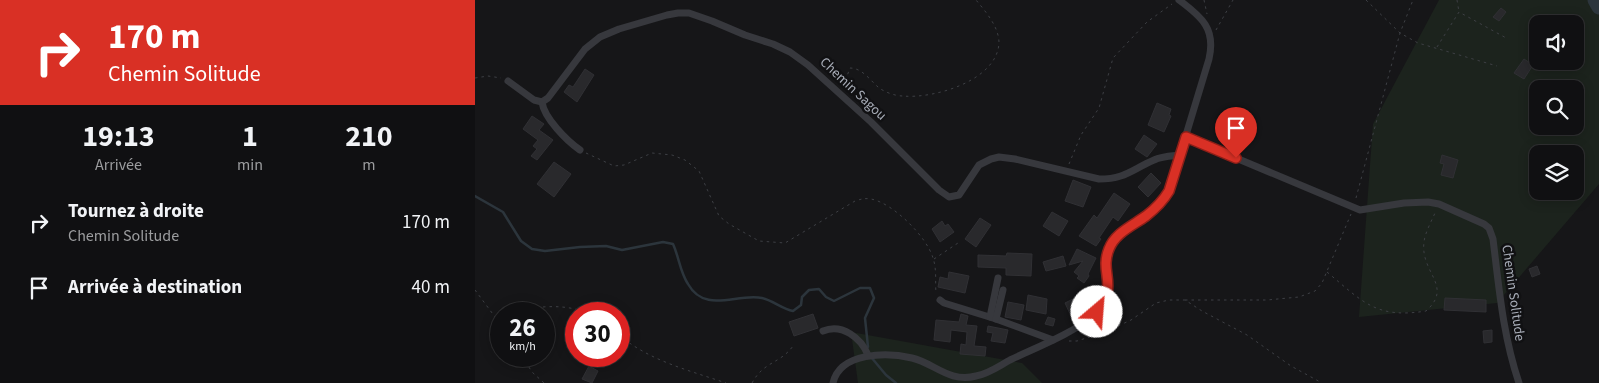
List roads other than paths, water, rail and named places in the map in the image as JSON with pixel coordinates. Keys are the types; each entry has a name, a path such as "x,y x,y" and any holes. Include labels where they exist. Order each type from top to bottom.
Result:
{"street":[{"path":"833,383 834,378 842,367 868,355 912,358 950,375 967,378 984,374 1053,340 1088,320 1101,308 1109,288 1107,258 1112,244 1118,235 1145,216 1169,191 1212,49 1212,36 1207,28 1195,13 1178,0"},
{"name":"Chemin Sagou","path":"543,102 585,49 600,36 667,15 689,13 790,52 808,65 871,122 939,190 949,197 959,195 979,165 991,158 1015,158 1099,180 1113,179 1126,175 1154,160 1181,154"},
{"path":"508,81 534,100 543,102 544,110 562,134 580,150"},
{"name":"Chemin Solitude","path":"1186,137 1353,208 1367,210 1404,203 1428,202 1439,204 1484,224 1491,233 1502,318 1509,353 1519,383"},
{"path":"993,318 998,278"},
{"path":"993,318 1003,290"},
{"path":"940,300 1053,340"},
{"path":"823,331 829,328 840,329 849,333 861,342 868,355"}],"waterway":[{"path":"1595,0 1599,7"},
{"path":"475,196 503,212 521,241 532,249 545,251 606,246 622,250 663,242 673,244 683,275 695,293 703,298 712,300 762,298 793,311 801,305 802,297 809,290 819,289 826,297 834,301 860,288 870,288 874,298 865,318 868,347"},
{"path":"871,357 886,375 896,383"}]}
